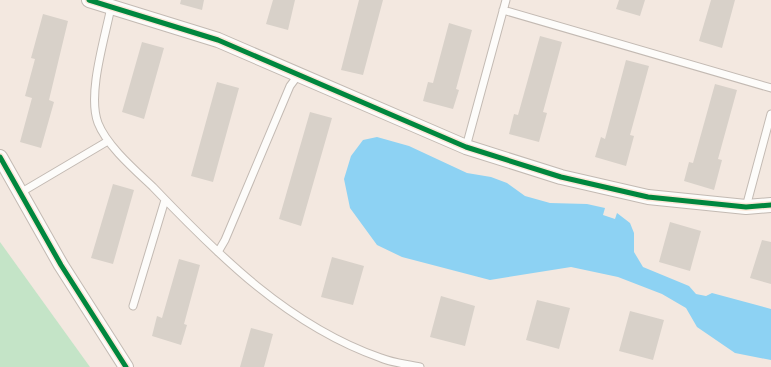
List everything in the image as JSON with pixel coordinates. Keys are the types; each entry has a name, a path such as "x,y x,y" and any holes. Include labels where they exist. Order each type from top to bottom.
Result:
{"street":[{"path":"89,0 218,40 300,74 399,120 466,147 561,177 648,197 746,207 771,205"},
{"path":"0,157 61,264 126,367"}],"lane":[{"path":"466,147 506,0"},
{"path":"111,7 94,91 94,106 98,124 108,141 218,252 259,289 300,319 337,339 382,359 420,367"},
{"path":"503,10 771,88"},
{"path":"218,252 226,240 290,86 300,74"},
{"path":"746,207 771,114"},
{"path":"20,193 108,141"},
{"path":"133,306 165,200"}],"green space":[{"path":"0,242 90,367 0,367"}],"water":[{"path":"377,137 409,146 467,173 491,177 507,183 525,196 550,203 587,204 605,208 603,215 615,219 617,213 630,223 634,233 634,252 643,267 689,286 696,294 706,296 712,293 771,309 771,360 735,353 697,327 686,308 662,294 618,277 571,267 490,280 402,257 377,245 350,208 344,179 351,156 363,140"}],"building":[{"path":"181,0 204,0 202,10 180,4"},
{"path":"273,0 295,0 288,30 266,24"},
{"path":"359,0 383,0 363,75 341,70"},
{"path":"619,0 645,0 640,16 616,9"},
{"path":"711,0 735,0 722,48 699,41"},
{"path":"43,14 68,21 49,100 54,102 41,148 20,142 32,98 25,96 35,59 31,58"},
{"path":"449,23 472,30 456,89 459,90 453,109 423,101 428,82 433,83"},
{"path":"540,36 562,42 543,112 547,113 539,142 509,134 514,114 518,115"},
{"path":"142,42 164,48 144,119 122,112"},
{"path":"626,60 649,66 630,135 634,136 626,166 595,157 601,137 605,139"},
{"path":"217,82 239,88 213,182 191,176"},
{"path":"715,84 737,90 718,159 722,160 714,190 684,181 689,162 693,163"},
{"path":"310,112 332,118 301,226 279,219"},
{"path":"113,184 134,190 113,264 91,258"},
{"path":"670,222 701,231 690,271 659,262"},
{"path":"762,240 771,242 771,284 750,278"},
{"path":"332,257 364,266 353,305 321,297"},
{"path":"179,259 200,265 184,324 187,325 181,345 152,336 157,316 162,318"},
{"path":"441,296 475,306 465,346 430,337"},
{"path":"537,300 570,308 559,349 526,340"},
{"path":"630,311 664,320 653,360 619,351"},
{"path":"251,328 273,334 264,367 240,367"}],"cycle path":[{"path":"89,0 218,40 466,147 561,177 648,197 746,207 771,205"},
{"path":"0,157 61,265 126,367"}]}
